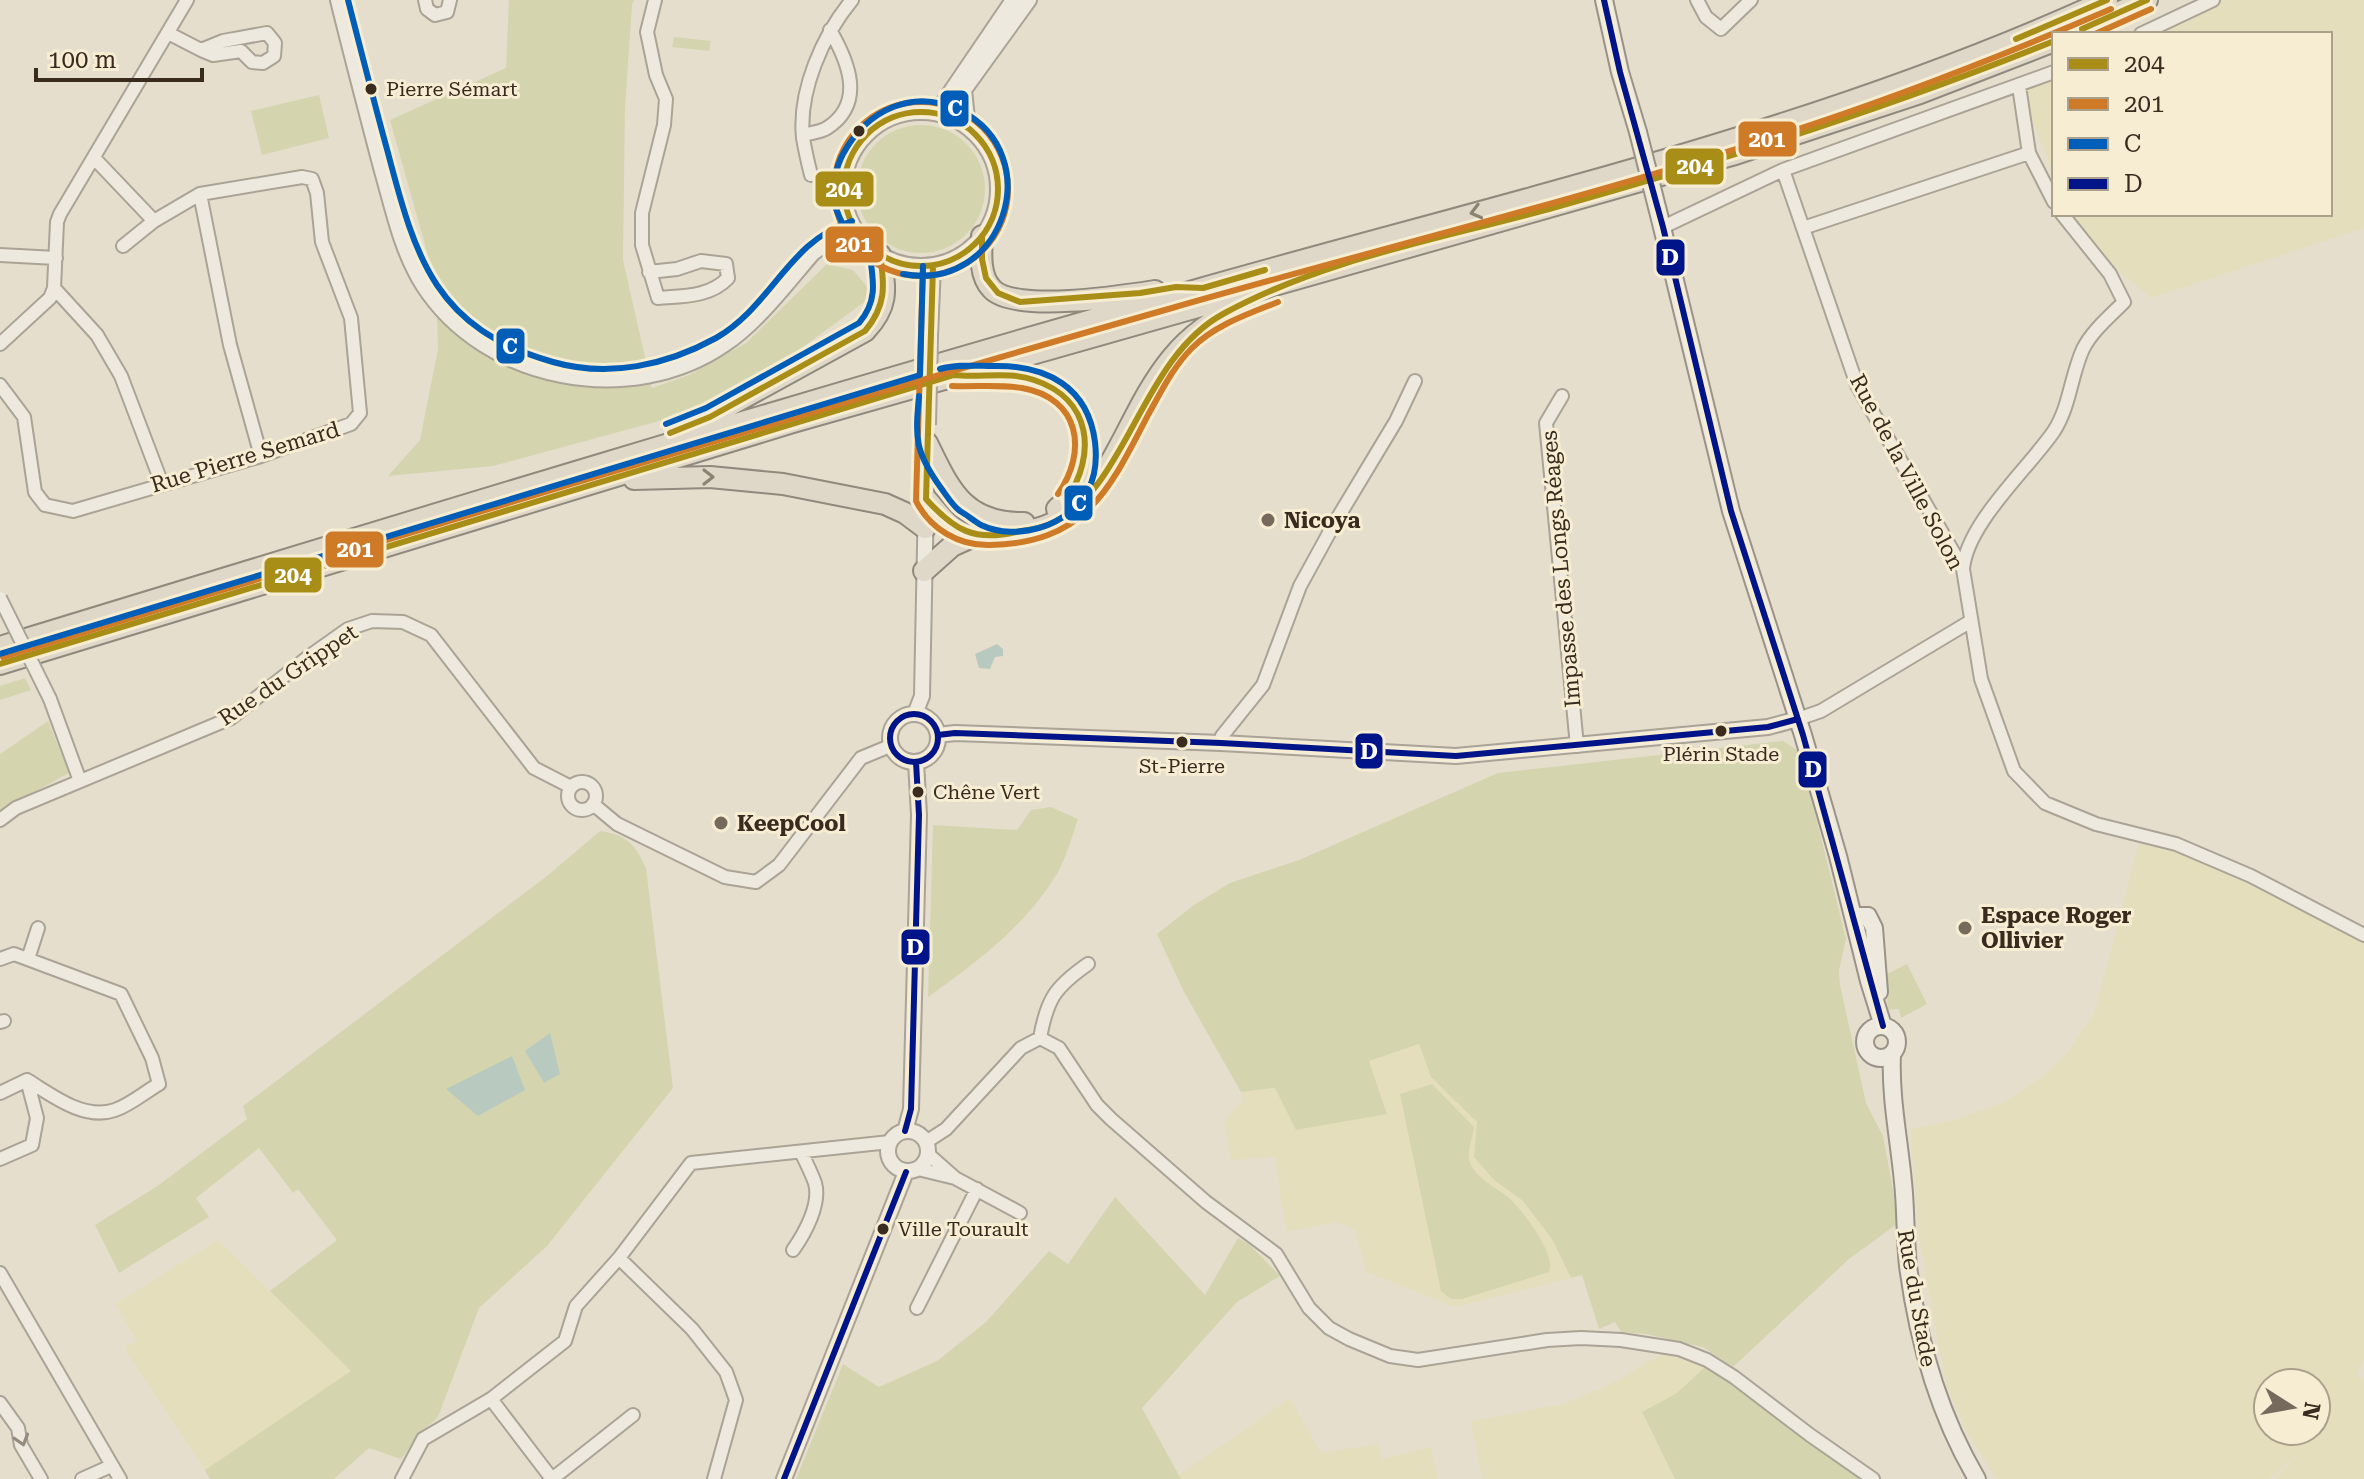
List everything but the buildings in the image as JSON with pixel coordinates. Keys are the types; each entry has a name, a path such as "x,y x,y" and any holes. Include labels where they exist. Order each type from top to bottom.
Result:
{"highway":[{"path":"605,471 815,399 1768,127 1946,66 2107,0"},
{"path":"2075,32 2147,0"},
{"path":"0,647 605,471 1635,184 1823,127 2052,42"},
{"path":"982,236 981,258 986,279 992,289 1008,299 1034,302 1176,287 1203,288"},
{"path":"605,471 639,443 710,417 865,331 878,316 885,290 880,255"},
{"path":"926,499 949,525 974,536 1040,530 1071,513 1098,484 1160,373 1185,341 1220,316 1325,272"},
{"path":"928,434 945,480 961,502 981,516 995,521 1023,523 1054,512 1077,488 1083,475 1087,461 1085,434 1080,418 1061,394 1021,377 973,378 954,375"},
{"path":"605,471 783,484 885,504 905,513 925,528"},
{"path":"0,664 514,498"},
{"path":"924,571 952,546 974,536"}],"main road":[{"name":"Rue du Stade","path":"1604,0 1731,511 1838,856 1861,916 1876,1029"},
{"path":"1861,916 1874,928 1879,986 1877,1006"},
{"name":"Rue du Stade","path":"1869,981 1877,1006 1876,1029 1866,1047 1884,1056"},
{"name":"Rue du Stade","path":"1876,1029 1893,1030 1898,1040 1884,1056"},
{"name":"Rue du Stade","path":"1884,1056 1903,1184 1908,1264 1926,1364 1944,1416 1977,1479"}],"street":[{"path":"0,344 50,298 54,288 57,222 168,33 184,0"},
{"path":"338,0 402,242 418,275 452,318 480,342 517,362 574,378 635,379 699,360 743,330 820,247 835,237 855,231"},
{"path":"425,0 427,9 435,15 447,12 450,0"},
{"path":"649,272 677,269 701,261 726,264 728,278 718,289 693,296 658,298 649,272 642,245 642,213 664,125 666,99 656,75 647,32 655,0"},
{"path":"811,175 803,135 807,92 830,30 852,0"},
{"path":"933,113 1013,0"},
{"path":"968,128 964,90 1026,0"},
{"path":"1697,0 1706,17 1721,29 1751,0"},
{"path":"2145,32 2213,0"},
{"path":"803,135 827,128 841,113 849,98 852,81 845,55 830,30"},
{"path":"168,33 201,50 213,55 241,51 252,62 263,63 274,56 275,43 267,33 223,41 201,50"},
{"path":"1661,223 1783,170 2052,73"},
{"path":"2019,86 2029,153 2052,198"},
{"path":"917,112 933,113 968,128 986,148 997,177 997,198 992,218 982,236 969,250 933,266 914,267 880,255 855,231 846,211 843,190 846,168 855,149 869,132 887,120 917,112"},
{"path":"1803,228 2029,153"},
{"path":"95,159 154,221"},
{"name":"Rue de la Ville Solon","path":"1783,170 1857,385 1963,569 1981,679 2014,771 2045,803 2096,824 2176,844 2251,876 2364,935"},
{"name":"Rue Pierre Semard","path":"0,385 24,417 35,492 45,505 73,511 261,456 351,424 360,413 351,318 322,242 317,193 312,179 302,177 200,194 154,221 123,246"},
{"path":"200,194 230,345 261,456"},
{"path":"1963,569 1965,552 1979,529 2055,429 2074,384 2083,349 2098,328 2124,302 2110,274 2064,216"},
{"path":"0,255 56,258"},
{"path":"915,714 922,696 933,266"},
{"path":"54,288 97,335 121,376 162,484"},
{"path":"1221,743 1222,736 1263,685 1300,586 1396,421 1415,381"},
{"name":"Impasse des Longs Réages","path":"1562,396 1546,423 1577,746"},
{"path":"0,598 50,699 80,781"},
{"name":"Rue du Grippet","path":"0,820 16,808 231,718 317,650 348,629 372,621 403,622 431,635 534,768 571,787"},
{"path":"938,735 1221,743 1456,756 1768,727 1821,711 1971,621"},
{"path":"593,804 617,824 725,877 756,882 779,865 861,758 885,748 894,723 900,717 915,714 931,720 938,735 935,750 930,756 916,762 900,759 885,748"},
{"path":"905,1131 911,1109 913,1052 919,815 916,762"},
{"path":"579,782 591,786 595,794 593,804 583,810 572,806 568,795 571,787 579,782"},
{"path":"28,959 38,928"},
{"path":"0,959 14,954 121,994 152,1058 159,1084 116,1110 93,1114 56,1098 27,1080"},
{"path":"1040,1038 1043,1015 1064,981 1088,964"},
{"path":"784,1479 912,1170 927,1148 1021,1048 1040,1038"},
{"path":"1040,1038 1059,1048 1097,1105 1111,1119 1206,1202 1276,1254 1309,1308 1329,1328 1349,1339 1390,1356 1418,1360 1547,1340 1581,1338 1621,1340 1679,1349 1707,1360 1734,1377 1873,1479"},
{"path":"0,1093 27,1080"},
{"path":"0,1159 32,1145 37,1118 27,1080"},
{"path":"955,1178 917,1133 905,1131 890,1142 890,1161 900,1170 955,1178 1020,1213"},
{"path":"402,1479 423,1439 491,1399 565,1341 576,1306 619,1258 691,1163 890,1142"},
{"path":"793,1250 804,1235 814,1206 816,1186 801,1152"},
{"path":"917,1308 977,1189"},
{"path":"619,1258 692,1329 726,1372 736,1400 714,1479"},
{"path":"0,1273 52,1359 104,1472"},
{"path":"491,1399 552,1479 633,1415"},
{"path":"0,1403 18,1428 21,1445 41,1479"},
{"path":"82,1479 98,1470 120,1479"}],"shaded area":[{"path":"2208,0 2364,0 2364,228 2151,298 2081,240 2071,216 2332,216 2332,32 2137,32"},
{"path":"2052,71 2052,169 2019,86"},
{"path":"997,644 1003,649 1003,656 995,657 990,669 979,668 975,654"},
{"path":"2141,835 2176,844 2364,935 2364,1359 2356,1376 2364,1380 2364,1479 2275,1479 2301,1450 2269,1479 1996,1479 1967,1432 1946,1385 1919,1237 1910,1129 1951,1121 2005,1102 2048,1072 2068,1052 2094,1014"},
{"path":"550,1033 560,1074 544,1083 525,1051"},
{"path":"1419,1043 1431,1077 1477,1122 1494,1180 1522,1200 1552,1239 1571,1278 1455,1307 1366,1272 1355,1230 1338,1222 1286,1232 1275,1157 1231,1160 1224,1122 1243,1100 1241,1092 1275,1088 1387,1114 1369,1061"},
{"path":"512,1056 525,1090 478,1116 446,1089"},
{"path":"218,1240 351,1371 205,1470 124,1348 137,1341 115,1304"},
{"path":"1664,1353 1705,1367 1677,1393 1642,1413 1675,1479 1482,1479 1471,1421 1564,1404 1610,1384"},
{"path":"1290,1398 1321,1453 1377,1444 1382,1459 1431,1447 1438,1479 1181,1479 1179,1475"}],"green space":[{"path":"509,0 634,0 625,108 623,260 652,388 689,375 746,343 827,264 853,270 874,295 792,355 696,411 493,466 388,476 420,440 438,349 436,284 390,120 506,68"},
{"path":"674,37 711,41 709,51 672,47"},
{"path":"319,95 329,138 262,155 251,111"},
{"path":"921,125 946,129 967,143 981,164 985,189 981,214 967,235 946,249 921,253 896,249 875,235 861,214 857,189 861,164 875,143 896,129"},
{"path":"25,678 31,690 0,700 0,686"},
{"path":"48,721 69,773 0,811 0,754"},
{"path":"1783,741 1800,752 1846,939 1839,970 1840,985 1866,1103 1883,1136 1897,1224 1849,1259 1733,1367 1703,1347 1646,1334 1621,1332 1615,1322 1599,1329 1582,1275 1571,1278 1552,1239 1522,1200 1494,1180 1474,1157 1477,1122 1431,1077 1419,1044 1369,1061 1387,1114 1296,1130 1275,1088 1241,1092 1184,992 1157,934 1194,905 1230,883 1299,860 1498,773"},
{"path":"1051,807 1078,819 1067,853 1046,891 1016,926 928,997 933,825 1017,830 1031,810"},
{"path":"600,831 629,842 646,868 673,1088 547,1246 479,1308 438,1417 401,1459 369,1448 334,1479 210,1479 205,1470 351,1371 270,1291 337,1240 298,1189 293,1193 259,1148 196,1198 209,1217 119,1273 95,1225 156,1187 247,1119 243,1106 547,876"},
{"path":"1907,964 1927,1004 1901,1018 1899,1009 1888,1010 1885,975"},
{"path":"1432,1084 1474,1127 1469,1154 1474,1170 1521,1211 1543,1244 1550,1264 1549,1272 1462,1299 1451,1299 1441,1291 1400,1094"},
{"path":"1115,1197 1205,1295 1238,1238 1250,1245 1280,1276 1237,1302 1142,1408 1181,1479 796,1479 843,1364 879,1387 937,1361 986,1322 1049,1251 1068,1264"},
{"path":"1705,1367 1725,1376 1863,1479 1675,1479 1642,1412 1677,1393"}],"transit line":[{"name":"C","path":"348,0 398,191 422,257 437,285 457,310 482,330 513,348 553,362 595,369 637,366 678,355 716,338 735,325 812,243 830,230 852,221"},
{"name":"D","path":"1604,0 1620,72 1663,227 1731,511 1803,735 1883,1026"},
{"name":"204","path":"2016,39 2107,0"},
{"name":"204","path":"2082,29 2147,0"},
{"name":"201","path":"2056,32 2111,9"},
{"name":"201","path":"2099,32 2151,9"},
{"name":"201","path":"3,657 879,393 1704,159 1905,92 2052,33"},
{"name":"204","path":"933,266 926,499 946,519 976,534 1001,535 1036,528 1048,525 1075,509 1097,485 1171,362 1195,335 1223,314 1262,295 1302,278 1386,251 1556,207 1745,151 1931,88 2052,42"},
{"name":"C","path":"873,262 844,227 834,201 835,177 843,154 865,125 893,107 926,101 961,111 988,131 1003,158 1008,187 1002,216 989,242 967,263 938,274 903,274"},
{"name":"201","path":"921,102 954,109 982,128 1001,156 1008,189 1001,222 982,250 954,269 921,276 888,269 860,250 841,222 834,189 841,156 860,128 888,109 921,102"},
{"name":"204","path":"921,112 950,118 975,135 992,160 998,189 992,218 975,243 950,260 921,266 892,260 867,243 850,218 844,189 850,160 867,135 892,118 921,112"},
{"name":"204","path":"982,236 986,278 998,293 1020,302 1140,293 1176,287 1203,288 1265,270"},
{"name":"204","path":"670,433 710,417 865,331 877,313 882,295 880,255"},
{"name":"C","path":"666,424 706,408 859,323 871,300 870,257"},
{"name":"201","path":"923,266 916,501 937,527 957,539 978,545 1022,542 1049,535 1090,508 1106,489 1168,380 1192,348 1221,327 1278,302"},
{"name":"C","path":"0,654 920,375 923,266"},
{"name":"C","path":"919,396 917,435 926,464 952,503 976,522 995,530 1026,531 1055,521 1079,503 1093,479 1096,448 1091,423 1074,394 1062,383 1031,370 973,366 940,369"},
{"name":"204","path":"0,664 954,375 1024,377 1053,389 1068,400 1078,414 1085,447 1076,483 1066,500"},
{"name":"201","path":"952,386 1022,388 1056,403 1067,415 1075,444 1073,461 1058,494"},
{"name":"D","path":"914,714 931,721 938,738 931,755 914,762 897,755 890,738 897,721 914,714"},
{"name":"D","path":"938,735 955,733 1221,743 1456,756 1768,727 1798,719"},
{"name":"D","path":"905,1131 911,1109 919,815 916,762"},
{"name":"D","path":"784,1479 906,1172"}],"place":[{"name":"Pierre Sémart","path":"371,89"},
{"name":"Nicoya","path":"1268,520"},
{"name":"Plérin Stade","path":"1721,731"},
{"name":"St-Pierre","path":"1182,742"},
{"name":"Chêne Vert","path":"918,792"},
{"name":"KeepCool","path":"721,823"},
{"name":"Espace Roger Ollivier","path":"1965,928"},
{"name":"Ville Tourault","path":"883,1229"}]}
